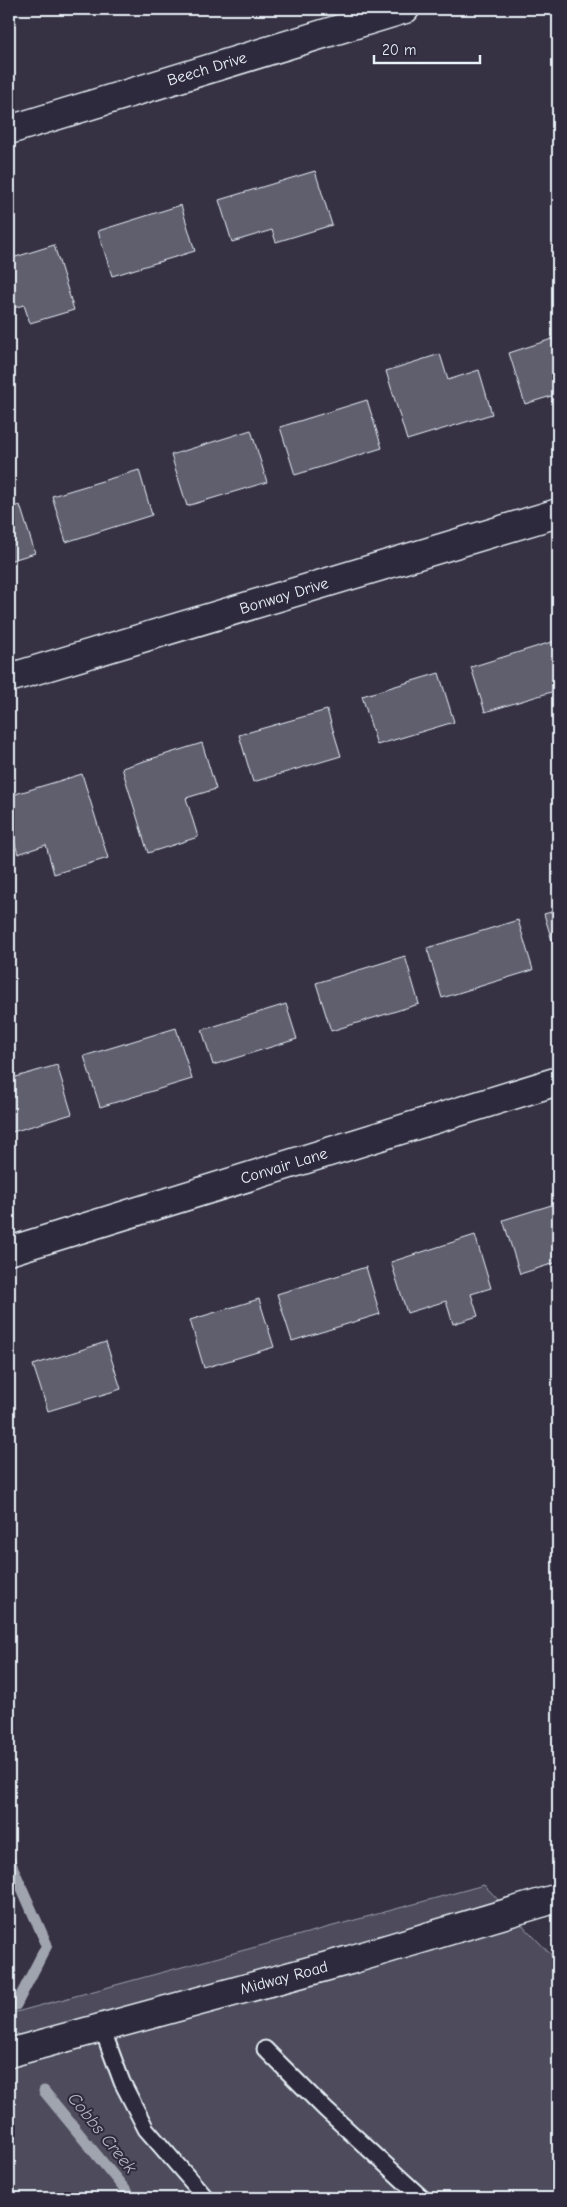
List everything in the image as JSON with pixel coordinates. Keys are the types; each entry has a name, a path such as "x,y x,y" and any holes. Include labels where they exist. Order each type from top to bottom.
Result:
{"street":[{"name":"Beech Drive","path":"9,130 405,9"},
{"name":"Bonway Drive","path":"9,678 558,513"},
{"name":"Convair Lane","path":"9,1251 558,1081"},
{"name":"Midway Road","path":"9,2053 350,1960 558,1898"}],"lane":[{"path":"102,2028 122,2082 146,2129 206,2198"},
{"path":"265,2050 325,2109 422,2198"}],"shaded area":[{"path":"484,1885 558,1962 558,2198 9,2198 9,2014"}],"building":[{"path":"315,171 332,225 276,242 272,230 232,242 219,200"},
{"path":"181,205 195,251 112,276 98,231"},
{"path":"54,245 74,310 30,323 24,305 9,309 9,259"},
{"path":"558,337 558,394 525,404 509,353"},
{"path":"440,354 448,380 479,370 492,414 407,440 386,371"},
{"path":"367,400 382,448 295,475 280,427"},
{"path":"251,430 267,482 187,506 171,455"},
{"path":"139,470 152,515 66,542 52,496"},
{"path":"20,505 35,553 9,561 9,508"},
{"path":"558,640 558,690 485,712 471,667"},
{"path":"439,673 454,722 377,745 362,696"},
{"path":"327,710 341,756 253,782 239,735"},
{"path":"202,743 216,789 186,798 198,837 148,853 122,768"},
{"path":"82,774 108,858 54,874 46,845 18,854 9,824 9,796"},
{"path":"558,910 558,961 544,914"},
{"path":"518,920 533,970 442,998 427,948"},
{"path":"405,956 419,1004 331,1031 316,983"},
{"path":"286,1004 297,1039 213,1065 202,1030"},
{"path":"176,1028 192,1079 100,1107 84,1056"},
{"path":"57,1065 72,1114 9,1133 9,1079"},
{"path":"558,1203 558,1262 520,1274 503,1220"},
{"path":"475,1235 491,1288 471,1294 478,1316 453,1324 446,1301 407,1313 391,1262"},
{"path":"366,1267 380,1314 292,1341 277,1294"},
{"path":"259,1299 274,1347 204,1368 190,1320"},
{"path":"106,1342 121,1389 48,1411 33,1365"}],"waterway":[{"name":"Cobbs Creek","path":"9,1859 47,1945 16,2005"},
{"name":"Cobbs Creek","path":"44,2091 132,2198"}]}
